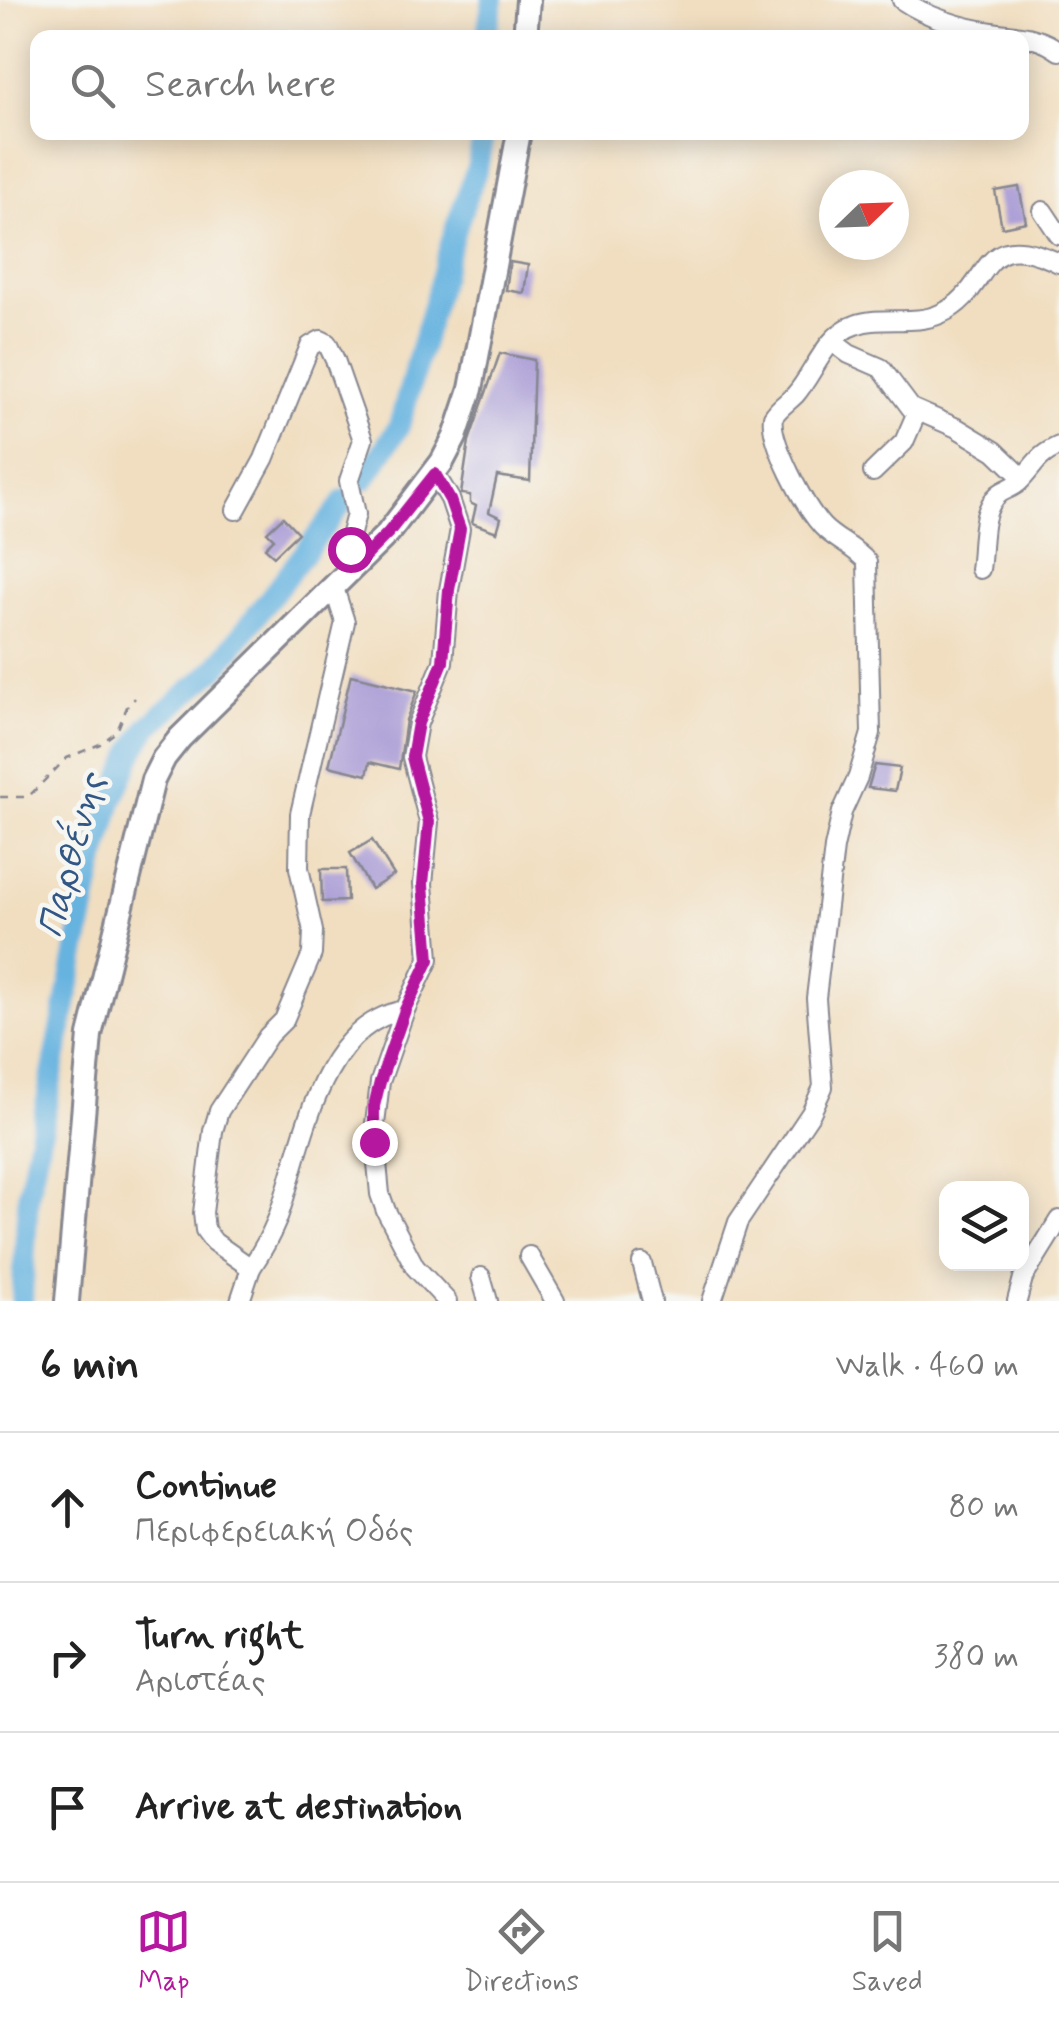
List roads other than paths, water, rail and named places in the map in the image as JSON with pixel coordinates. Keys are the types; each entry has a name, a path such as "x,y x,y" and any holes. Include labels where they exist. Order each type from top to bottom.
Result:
{"main road":[{"path":"526,30 528,0"},
{"path":"67,1301 90,1034 152,780 180,738 388,533 435,474 455,436 470,390 517,140"}],"street":[{"path":"902,0 924,12 989,30"},
{"path":"1029,36 1059,51"},
{"path":"1043,211 1059,236"},
{"path":"712,1301 738,1222 811,1113 823,1086 816,998 834,848 842,812 870,741 866,562 822,526 802,493 772,431 776,410 795,394 833,342 857,324 926,319 945,312 992,262 1008,251 1025,249 1059,264"},
{"path":"236,510 264,459 310,346 321,340 327,343 335,360 363,440 349,481 356,514 350,537 354,567"},
{"path":"833,342 881,368 905,403 917,412 957,428 995,451 1022,477"},
{"path":"873,472 904,442 917,412"},
{"path":"980,569 987,512 996,496 1022,477 1040,456 1059,446"},
{"path":"435,474 460,529 449,590 443,662 413,738 414,771 429,822 423,884 430,952 428,966 405,1010 374,1106 380,1194 407,1255 447,1301"},
{"path":"251,1268 214,1242 204,1224 213,1131 219,1111 268,1036 284,1020 312,954 313,931 300,875 300,814 345,622 334,588"},
{"path":"240,1301 251,1268 277,1220 330,1067 350,1041 386,1015 405,1010"},
{"path":"1017,1301 1023,1278 1059,1220"},
{"path":"529,1256 555,1301"},
{"path":"642,1263 652,1301"},
{"path":"480,1277 488,1301"}],"waterway":[{"name":"Παρθένης","path":"487,30 493,0"},
{"name":"Παρθένης","path":"365,479 399,426 482,140"},
{"name":"Παρθένης","path":"22,1301 28,1197 93,868 112,801 148,727 216,668 345,500"}]}
